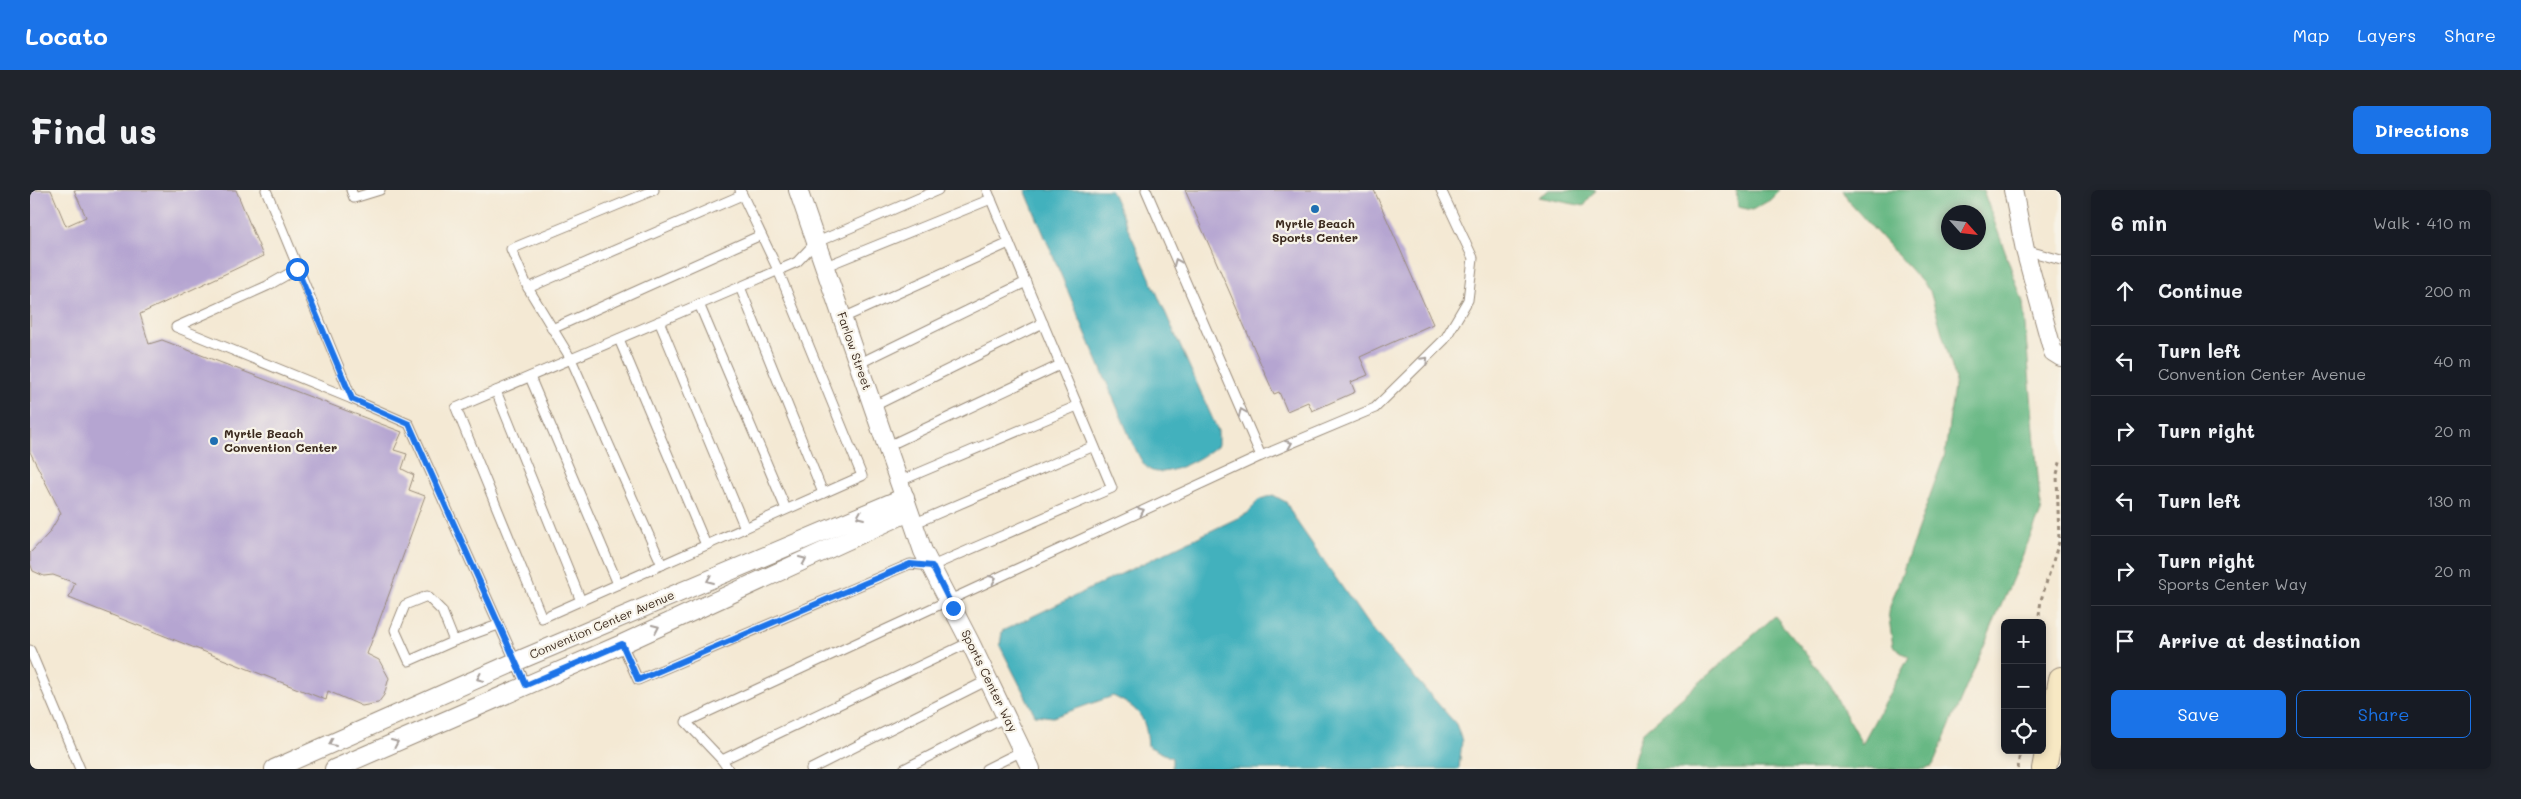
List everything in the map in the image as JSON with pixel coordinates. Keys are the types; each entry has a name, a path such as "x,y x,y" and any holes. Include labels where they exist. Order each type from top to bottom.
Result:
{"main road":[{"path":"2044,769 2061,679"}],"street":[{"name":"Farlow Street","path":"798,190 815,243 826,266 842,318 907,504"},
{"path":"2018,191 2025,250 2053,352 2061,357"},
{"name":"Sports Center Way","path":"907,504 932,566 1031,769"},
{"name":"Convention Center Avenue","path":"334,769 622,644 907,504"},
{"name":"Convention Center Avenue","path":"274,769 515,662 907,504"}],"lane":[{"path":"266,190 352,399"},
{"path":"350,190 354,198 380,190"},
{"path":"654,190 511,249 528,288 571,359 662,565"},
{"path":"528,288 741,193 778,270 862,476 542,618 456,408 740,287 778,270 797,262 815,243 938,190"},
{"path":"1146,190 1261,456"},
{"path":"728,769 722,760 686,722 1261,456 1375,408 1446,339 1468,300 1473,258 1441,190"},
{"path":"622,644 638,680 910,564 932,566 1112,488 989,194 826,266"},
{"path":"552,329 761,235"},
{"path":"842,318 1009,243"},
{"path":"2025,250 2061,260"},
{"path":"297,269 266,286 176,327 409,424 526,685"},
{"path":"858,364 1026,282"},
{"path":"740,287 823,493"},
{"path":"699,304 786,510"},
{"path":"659,321 745,528"},
{"path":"874,406 1043,323"},
{"path":"618,339 706,545"},
{"path":"888,446 1060,365"},
{"path":"530,376 618,584"},
{"path":"496,391 581,600"},
{"path":"907,504 1077,406"},
{"path":"907,504 1094,446"},
{"path":"454,641 442,611 427,596 405,605 395,630 409,662 454,641 498,625"},
{"path":"722,760 970,642"},
{"path":"30,650 80,769"},
{"path":"812,769 988,680"},
{"path":"904,769 1006,717"},
{"path":"986,769 1022,751"}],"path":[{"path":"2039,619 2041,600 2059,542 2057,474 2061,459"},
{"path":"2018,769 2020,754"}],"green space":[{"path":"1549,190 1596,190 1584,206 1538,197"},
{"path":"1736,190 1780,190 1770,200 1752,210 1738,207"},
{"path":"1843,190 1983,190 2023,302 2041,512 1933,765 1924,769 1631,769 1642,733 1775,616 1826,679 1862,744 1909,657 1893,646 1888,612 1945,454 1955,378 1930,291 1849,202"}],"water":[{"path":"1025,190 1111,190 1218,431 1218,445 1212,450 1176,469 1157,472 1150,470 1144,464 1131,440"},
{"path":"1273,495 1286,502 1295,519 1369,626 1456,724 1462,741 1459,769 1172,769 1172,758 1148,746 1145,728 1140,715 1130,705 1113,696 1053,717 1035,715 1000,646 1002,631 1248,513 1258,500"}],"building":[{"name":"Myrtle Beach Convention Center","path":"30,190 51,190 66,226 86,217 74,190 236,190 263,256 140,314 149,344 162,340 402,432 394,450 407,454 402,469 414,475 409,490 425,496 367,654 379,660 389,678 384,695 378,703 362,706 328,691 326,700 69,598 75,583 53,575 44,576 33,571 30,563 30,553 49,533 61,513 30,452"},
{"name":"Myrtle Beach Sports Center","path":"1185,190 1374,190 1433,324 1360,357 1368,375 1351,382 1355,392 1312,411 1308,402 1287,411 1279,392 1274,394"}],"place":[{"name":"Myrtle Beach Sports Center","path":"1315,209"},
{"name":"Myrtle Beach Convention Center","path":"214,441"}],"route":[{"path":"297,269 352,399 409,424 526,685 622,644 638,680 910,564 932,566 953,608"}]}
